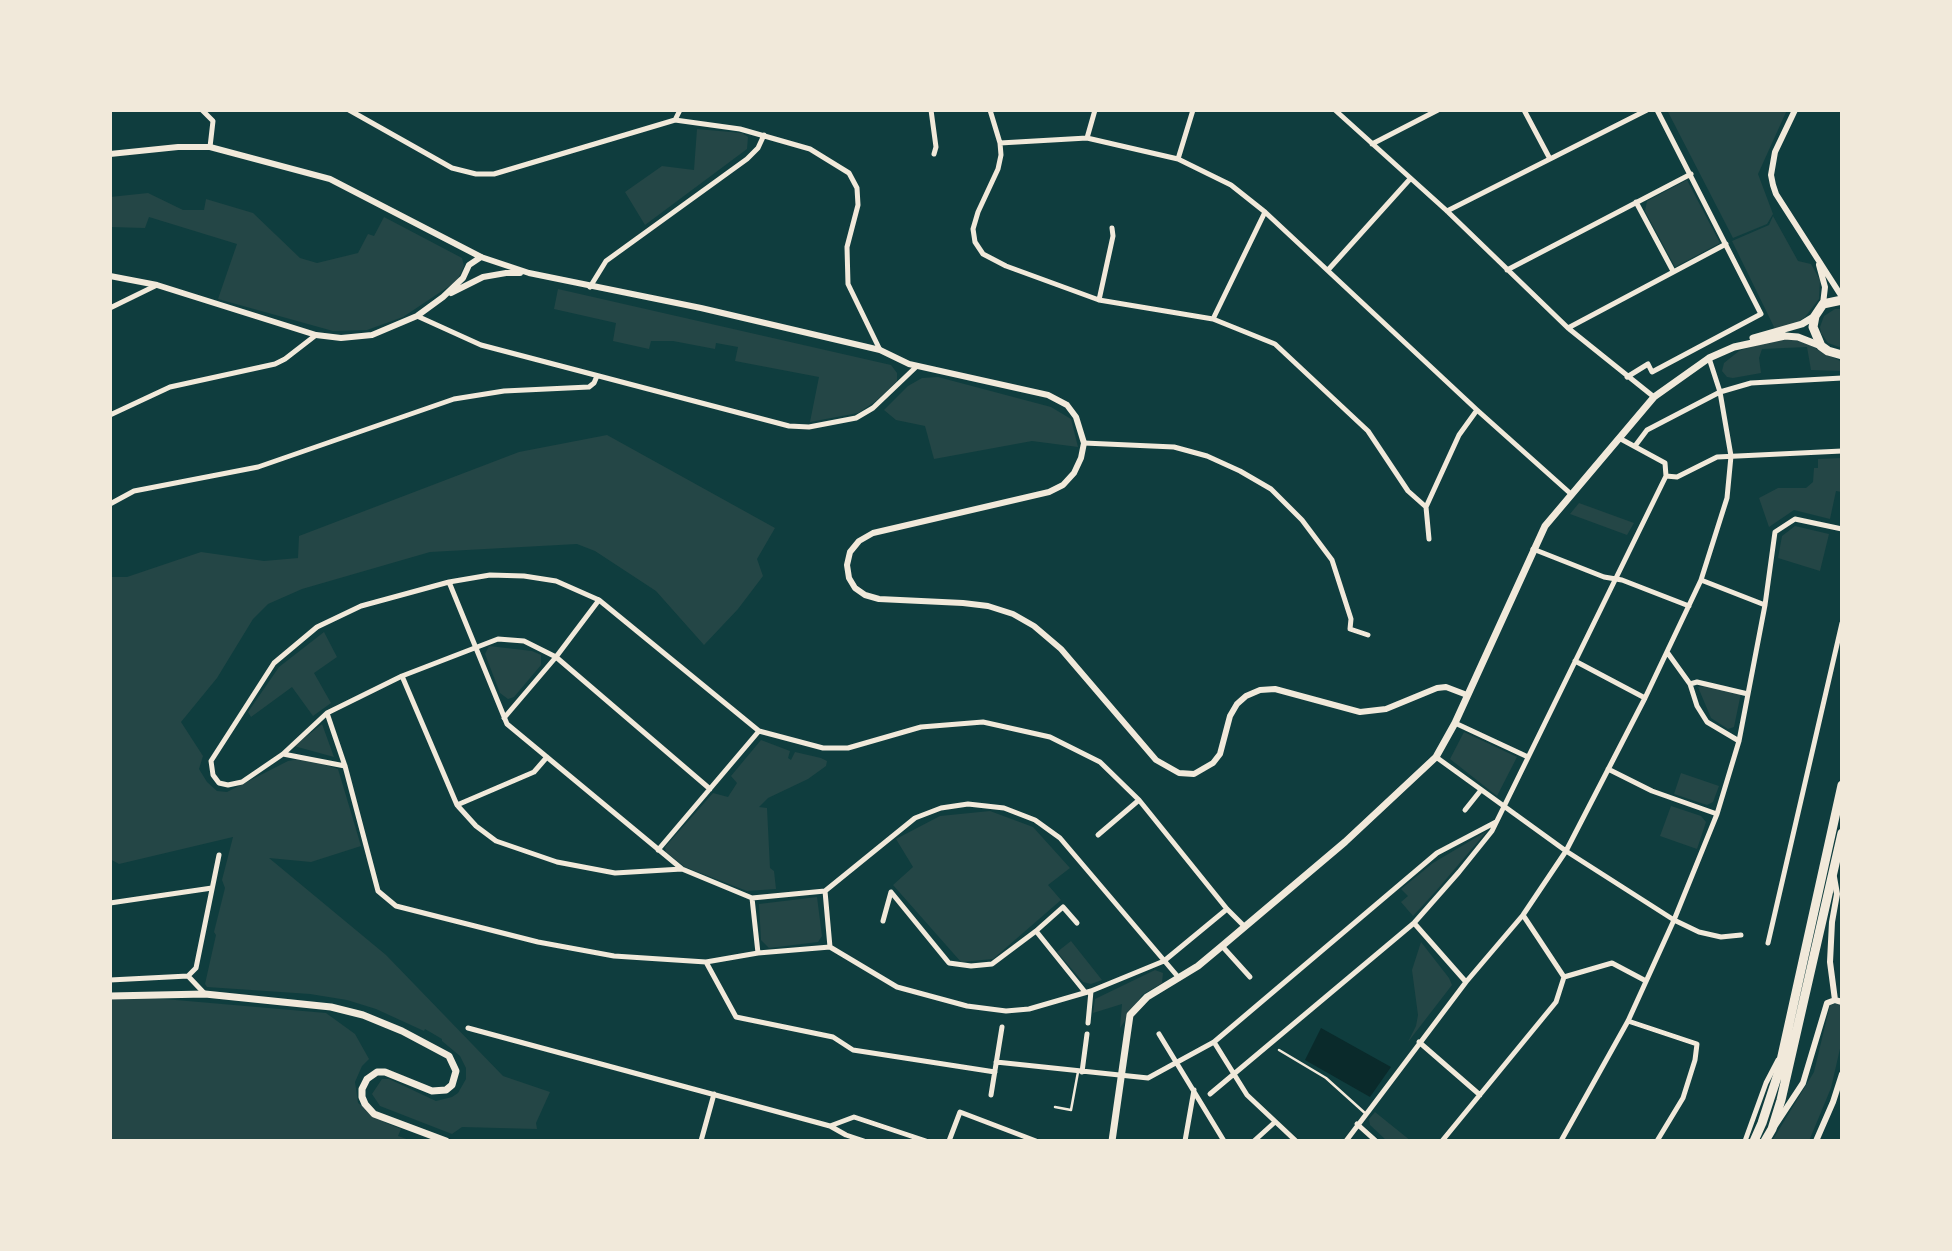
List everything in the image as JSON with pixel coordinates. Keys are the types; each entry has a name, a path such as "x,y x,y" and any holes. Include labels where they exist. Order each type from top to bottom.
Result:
{"highway":[{"path":"1841,355 1828,351 1821,345 1813,327 1815,316 1823,304 1842,298"},
{"path":"1754,1141 1770,1101 1783,1051 1842,785"},
{"path":"1765,1141 1772,1129 1791,1056 1842,833"}],"main road":[{"path":"1112,1141 1130,1016 1147,997 1179,978 1222,946 1347,845 1436,757 1455,723 1532,549 1545,526 1571,494 1654,397 1718,349 1802,324 1815,316"},
{"path":"1709,358 1734,347 1785,336 1798,337 1821,345"},
{"path":"110,996 205,994 331,1007 383,1023 449,1056 456,1067 455,1078 448,1088 432,1091 381,1071 367,1079 362,1093 365,1104 374,1114 446,1141"}],"street":[{"path":"202,110 213,121 210,147"},
{"path":"349,110 452,168 476,174 494,174 676,120 740,129 810,149 849,173 857,188 858,205 847,247 848,284 880,349"},
{"path":"676,120 680,110"},
{"path":"931,110 936,147 934,153"},
{"path":"990,110 1000,142 998,169 973,229 975,242 983,254 1006,266 1099,300 1213,319 1276,344 1368,431 1408,491 1426,507"},
{"path":"1087,138 1096,110"},
{"path":"1178,159 1192,110"},
{"path":"1335,110 1447,211 1568,328 1654,397"},
{"path":"1372,144 1438,110"},
{"path":"1524,110 1550,159"},
{"path":"1447,211 1647,110"},
{"path":"1627,377 1648,364 1652,372 1761,314 1657,110"},
{"path":"1796,110 1775,152 1771,175 1776,194 1842,298"},
{"path":"590,287 606,261 754,154 764,135"},
{"path":"1000,142 1087,138 1178,159 1231,185 1265,212 1571,494"},
{"path":"110,154 178,147 210,147 330,179 481,257 529,273 701,307 880,349 918,366 1048,396 1067,405 1076,417 1084,443 1081,458 1063,485 1049,492 873,533 859,541 850,552 847,565 849,578 855,588 878,599 988,606 1013,614 1034,626 1061,649 1156,760 1179,773 1194,774 1213,763 1220,754 1230,716 1237,704 1246,696 1260,690 1275,689 1360,712 1386,709 1437,688 1446,687 1467,695"},
{"path":"1507,270 1691,174"},
{"path":"1328,270 1410,179"},
{"path":"1636,202 1673,271"},
{"path":"1213,319 1265,212"},
{"path":"1099,300 1113,236 1112,228"},
{"path":"1568,328 1726,244"},
{"path":"110,276 157,285 316,335 341,338 372,335 417,316 443,297 463,278 469,265 481,257"},
{"path":"1817,259 1825,287 1823,304"},
{"path":"491,261 493,275"},
{"path":"443,297 483,276 506,272 529,273"},
{"path":"110,308 157,285"},
{"path":"417,316 481,345 789,426 809,427 856,418 873,408 918,366"},
{"path":"110,415 170,387 275,364 316,335"},
{"path":"1346,1141 1419,1042 1523,915 1566,851 1689,606 1701,580 1727,498 1731,456 1720,392 1709,358"},
{"path":"110,504 134,491 258,467 454,399 505,391 589,387 597,376"},
{"path":"1635,446 1647,430 1720,392 1751,383 1842,378"},
{"path":"1429,540 1426,507 1459,435 1477,410"},
{"path":"1210,1094 1414,923 1459,872 1496,822 1665,476 1665,463 1619,438"},
{"path":"1084,443 1174,447 1207,456 1271,489 1302,520 1332,560 1351,619 1350,629 1368,635"},
{"path":"1665,476 1677,477 1717,457 1842,451"},
{"path":"1561,1141 1628,1021 1674,920 1717,814 1739,741 1765,605 1775,532 1795,519 1842,529"},
{"path":"1532,549 1689,606"},
{"path":"710,789 556,657 524,641 498,639 401,676 327,713 284,754 242,782 228,785 219,783 213,775 211,761 274,663 317,627 360,606 449,582 490,575 556,581 598,600 759,731 822,748 848,748 921,727 983,722 1050,737 1100,762 1139,800 1227,909 1244,926"},
{"path":"1701,580 1765,605"},
{"path":"449,582 507,724 682,869 752,898 825,891 915,818 941,808 968,804 1004,808 1035,820 1060,838 1179,978"},
{"path":"504,718 556,657 598,600"},
{"path":"1768,943 1842,624"},
{"path":"1667,652 1690,684 1697,706 1707,722 1739,741"},
{"path":"1576,661 1645,698"},
{"path":"401,676 457,805 476,827 496,841 557,862 615,873 682,869"},
{"path":"1690,684 1697,682 1748,694"},
{"path":"327,713 345,766 378,891 396,906 538,942 614,956 706,962 758,953 830,947 897,987 967,1006 1006,1011 1029,1009 1088,992 1164,961 1227,909"},
{"path":"1455,723 1528,757"},
{"path":"658,850 759,731"},
{"path":"284,754 345,766"},
{"path":"457,805 534,772 547,757"},
{"path":"1436,757 1566,851 1674,920 1699,932 1721,937 1741,935"},
{"path":"1608,769 1652,791 1717,814"},
{"path":"1465,810 1481,790"},
{"path":"1098,835 1139,800"},
{"path":"996,1062 1148,1078 1214,1042 1437,853 1496,822"},
{"path":"110,980 188,976 196,968 219,855"},
{"path":"1772,1129 1803,1083 1827,1003 1838,1001 1830,962 1832,922 1837,894 1833,872"},
{"path":"110,903 212,888"},
{"path":"825,891 830,947"},
{"path":"883,921 891,892 950,963 971,966 992,964 1063,907 1077,923"},
{"path":"752,898 758,953"},
{"path":"1523,915 1564,977"},
{"path":"1414,923 1466,982"},
{"path":"1035,931 1088,992 1088,1024"},
{"path":"1222,946 1250,977"},
{"path":"706,962 736,1017 834,1037 853,1050 995,1072"},
{"path":"1564,977 1612,963 1646,981"},
{"path":"188,976 205,994"},
{"path":"1442,1141 1556,1002 1564,977"},
{"path":"1628,1021 1697,1044 1683,1098 1657,1141"},
{"path":"991,1095 1002,1027"},
{"path":"468,1028 830,1126 864,1141"},
{"path":"1080,1072 1087,1034"},
{"path":"1159,1034 1224,1141"},
{"path":"1214,1042 1247,1095 1296,1141"},
{"path":"1419,1042 1480,1095"},
{"path":"1745,1141 1766,1083 1783,1051"},
{"path":"1816,1141 1842,1074"},
{"path":"1185,1141 1194,1090"},
{"path":"701,1141 714,1094"},
{"path":"949,1141 960,1112 1036,1141"},
{"path":"830,1126 854,1117 926,1141"},
{"path":"1254,1141 1275,1122"},
{"path":"1357,1124 1376,1141"}],"lane":[{"path":"1279,1050 1326,1078 1366,1114"},
{"path":"1055,1107 1072,1110 1080,1072"}],"shaded area":[{"path":"1667,110 1787,110 1758,174 1773,214 1767,224 1733,238"},
{"path":"697,129 742,133 748,137 747,149 645,225 625,192 662,166 694,170"},
{"path":"1687,180 1720,243 1675,267 1645,211 1647,201"},
{"path":"148,193 183,210 204,210 206,199 253,213 300,258 317,263 358,253 368,234 374,236 384,217 462,258 464,266 457,281 403,317 367,330 333,331 218,299 237,244 149,217 145,228 110,227 110,197"},
{"path":"1773,216 1798,261 1811,264 1820,280 1819,299 1805,317 1797,323 1775,329 1732,241 1769,225"},
{"path":"558,289 891,365 897,373 897,381 876,401 858,413 810,422 819,377 735,361 738,347 716,343 715,349 673,341 651,341 649,349 613,341 616,323 554,309"},
{"path":"1835,309 1842,309 1842,346 1839,347 1828,343 1820,327 1824,316"},
{"path":"1789,339 1804,342 1842,362 1842,371 1811,370 1807,347 1762,349 1759,358 1761,373 1733,378 1727,377 1722,371 1724,363 1739,351 1755,345"},
{"path":"938,377 1051,407 1071,419 1078,447 1032,441 934,459 925,426 896,420 884,410 908,386 922,378"},
{"path":"607,435 775,528 757,559 763,576 738,609 704,645 656,591 595,551 577,544 430,552 302,589 268,604 253,619 217,678 181,722 203,756 199,769 217,791 227,792 288,761 304,758 338,769 361,846 311,862 269,858 386,955 503,1076 550,1092 536,1123 537,1129 462,1127 452,1134 380,1106 372,1094 382,1079 389,1079 436,1101 458,1093 466,1079 466,1068 460,1056 442,1039 425,1029 424,1031 376,1009 347,1000 310,994 207,987 205,984 216,935 214,932 225,888 222,880 233,837 119,864 110,859 110,577 127,577 201,552 264,561 298,558 299,536 519,452"},
{"path":"1842,458 1842,492 1836,491 1830,519 1794,510 1769,527 1759,498 1778,488 1806,488 1813,482 1818,459"},
{"path":"1579,503 1634,523 1627,535 1570,514"},
{"path":"1795,526 1829,534 1820,571 1778,558 1782,536"},
{"path":"324,632 337,657 314,673 331,703 313,716 292,687 251,717 248,712 279,667"},
{"path":"489,646 532,651 541,655 541,665 514,697 508,699 500,693 485,654"},
{"path":"1710,686 1741,693 1734,727 1728,729 1711,718 1698,687"},
{"path":"322,724 334,757 294,746"},
{"path":"1464,732 1517,757 1497,796 1450,759"},
{"path":"761,740 790,751 788,758 791,760 795,752 827,761 826,766 808,779 768,798 759,807 767,808 770,868 774,871 776,889 747,891 685,867 666,852 665,847 713,793 728,797 737,783 731,776"},
{"path":"1681,773 1719,786 1713,802 1707,805 1674,794"},
{"path":"1671,806 1701,816 1706,822 1697,849 1660,836"},
{"path":"990,811 1033,827 1070,868 1048,885 1061,900 993,959 961,962 893,885 913,867 896,839 940,816"},
{"path":"1487,831 1413,916 1401,902 1408,896 1401,889 1433,863"},
{"path":"817,897 822,936 818,942 769,948 761,940 759,904"},
{"path":"1071,941 1102,980 1091,984 1083,982 1057,952"},
{"path":"1421,942 1452,985 1408,1042 1418,1015 1412,970"},
{"path":"1155,970 1163,973 1162,983 1142,995 1120,1028 1122,1004 1093,1013 1095,999"},
{"path":"110,996 326,1013 355,1034 369,1059 362,1066 355,1082 358,1103 386,1123 401,1129 398,1136 412,1141 110,1141"},
{"path":"1840,1003 1842,1040 1831,1088 1809,1141 1772,1141 1814,1072 1830,1005"},
{"path":"1321,1028 1391,1067 1370,1097 1305,1060"},
{"path":"1375,1112 1411,1141 1387,1141 1370,1125 1369,1119"}]}
